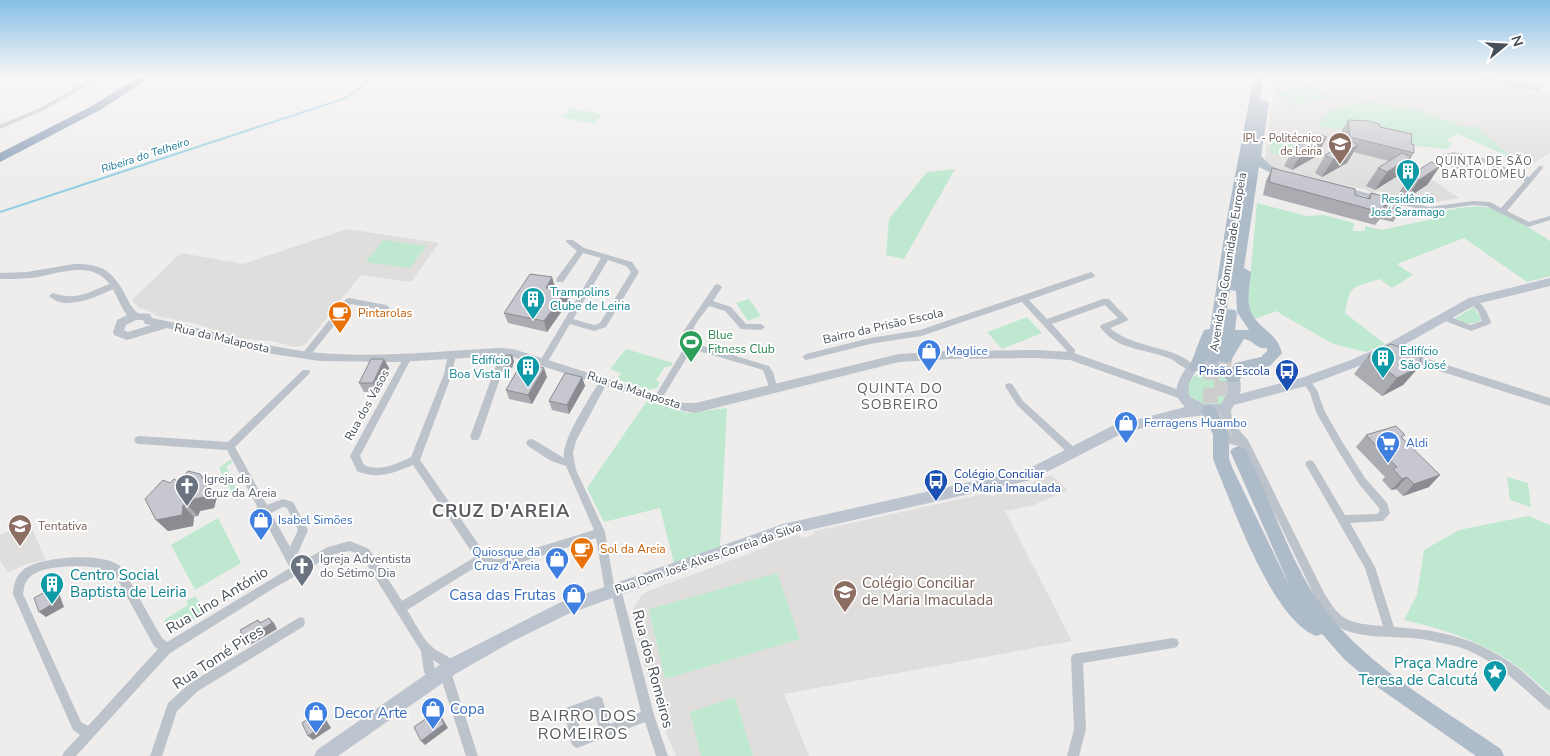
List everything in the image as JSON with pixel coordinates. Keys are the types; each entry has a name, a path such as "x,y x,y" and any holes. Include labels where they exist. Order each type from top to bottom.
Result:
{"highway":[{"path":"0,153 80,111"},
{"path":"0,158 90,111"}],"main road":[{"name":"Avenida da Comunidade Europeia","path":"1217,361 1233,218 1253,111"},
{"name":"Avenida da Comunidade Europeia","path":"1217,361 1257,158 1264,111"},
{"path":"1251,182 1263,174 1284,174 1266,167 1257,158"},
{"path":"1183,398 1194,368 1207,344 1226,237 1233,218"},
{"path":"1242,237 1246,248 1243,308 1250,322 1272,344 1275,353 1265,362 1246,364 1240,367 1234,380 1236,392 1218,408 1221,458 1273,577 1298,613 1316,627 1359,672 1476,756"},
{"name":"Rua Dom José Alves Correia da Silva","path":"324,756 444,673 549,614 783,530 1016,478 1043,470 1117,430 1183,398 1218,408 1263,392 1306,381 1389,348 1473,301 1550,282"},
{"path":"1194,368 1217,361 1234,380 1263,392"},
{"path":"1237,450 1285,581 1316,627"},
{"path":"1237,450 1297,583 1319,616 1351,652 1380,677 1494,756"}],"street":[{"path":"0,127 37,111"},
{"path":"1479,159 1530,180"},
{"path":"1503,211 1541,167"},
{"path":"1334,187 1424,208 1477,203 1503,211 1528,225 1550,218"},
{"path":"568,321 594,328 606,323 635,272 629,264 581,250 570,242"},
{"path":"560,280 581,250"},
{"path":"544,361 606,257"},
{"name":"Rua da Malaposta","path":"0,276 36,274 86,267 105,273 116,285 129,315"},
{"name":"Bairro da Prisão Escola","path":"806,357 870,341 921,333 1091,274"},
{"path":"53,296 62,301 70,301 116,285"},
{"path":"718,287 687,332 687,340 690,346 766,368 770,372 774,390"},
{"path":"1023,299 1071,350 1072,356"},
{"path":"306,355 348,301 386,308"},
{"path":"1046,323 1106,301 1124,319 1104,327 1111,336 1127,344 1176,356 1194,368"},
{"path":"1443,317 1472,328 1487,322 1481,309 1473,301"},
{"path":"708,302 728,309 744,327 761,327"},
{"name":"Rua da Malaposta","path":"129,315 143,316 149,321 252,347 306,355 343,358 505,352 544,361 695,408 909,356 1035,354 1072,356 1183,398"},
{"name":"Rua da Malaposta","path":"129,315 118,329 120,334 127,336 166,325"},
{"path":"142,331 149,321"},
{"path":"658,398 690,346"},
{"path":"1389,348 1421,361 1550,402"},
{"path":"475,437 505,352"},
{"path":"452,355 448,374 415,460 482,558 492,564 500,564 600,532"},
{"name":"Rua dos Vasos","path":"408,357 355,456 360,468 371,472 415,460"},
{"path":"139,440 230,446 306,372"},
{"path":"531,442 546,451 558,462 570,463 568,453 571,441 604,381"},
{"path":"1306,381 1314,392 1332,434 1362,481 1384,506 1385,513 1379,518 1342,519"},
{"path":"1009,386 1020,403 1074,453"},
{"path":"1218,408 1229,424 1237,450 1329,611 1344,624 1360,629 1390,630 1452,640 1483,652 1514,672 1550,704"},
{"path":"1221,434 1235,442 1237,450"},
{"path":"230,446 296,569"},
{"name":"Rua dos Romeiros","path":"570,463 600,532 613,590 648,715 662,756"},
{"path":"1310,464 1370,567 1390,630"},
{"path":"264,511 283,504 290,505 303,530 294,550 287,553"},
{"name":"Rua Lino António","path":"68,756 166,648 296,569 339,547 356,547 365,552 426,649 430,672 444,673 446,661 426,649"},
{"path":"401,608 482,558"},
{"path":"88,733 77,726 18,594 17,586 20,579 29,570 44,565 71,562 110,565 118,570 158,642 166,648"},
{"name":"Rua Tomé Pires","path":"156,756 172,707 181,697 194,687 300,622"},
{"path":"1073,756 1080,729 1077,658 1173,643"},
{"path":"444,673 472,756"},
{"path":"606,731 648,715"}],"shaded area":[{"name":"IPL - Politécnico de Leiria","path":"1271,111 1420,111 1317,126 1406,138 1415,173 1433,180 1459,198 1421,205 1391,198 1389,195 1379,191 1372,194 1367,190 1272,168 1265,162"},
{"name":"IPL - Politécnico de Leiria","path":"1423,111 1550,111 1550,153 1532,164 1507,153 1476,126 1464,127"},
{"path":"347,229 439,243 411,282 361,275 305,345 294,347 272,341 235,338 197,324 157,316 139,308 132,300 181,253 243,264"},
{"name":"Colégio Conciliar de Maria Imaculada","path":"1051,475 1068,490 1034,505 1005,511 1072,641 784,694 809,756 676,756 658,714 633,623 633,610 641,596 648,591 767,547 767,544 797,535 802,538 813,535 815,531 983,494 994,496 1000,491 1029,484"},
{"name":"Tentativa","path":"28,520 46,560 26,564 8,573 0,560 0,535"}],"green space":[{"path":"567,111 587,111 602,114 595,124 562,117"},
{"path":"1330,111 1423,111 1464,127 1476,126 1507,153 1532,164 1530,166 1458,134 1446,140 1453,143 1447,149 1408,145 1406,138 1317,126"},
{"path":"1273,133 1295,138 1292,158 1270,153"},
{"path":"955,169 904,259 886,255 889,219 927,172"},
{"path":"1257,203 1307,216 1324,215 1354,223 1353,231 1365,231 1365,226 1382,230 1432,219 1433,213 1458,208 1490,208 1537,232 1550,241 1550,276 1527,282 1464,238 1397,264 1413,275 1392,288 1380,279 1358,286 1351,291 1345,313 1385,344 1366,352 1333,344 1276,311 1252,320 1248,301"},
{"path":"383,240 426,246 410,268 366,262"},
{"path":"749,299 761,316 748,321 736,303"},
{"path":"1474,307 1482,320 1465,323 1454,319"},
{"path":"1027,317 1042,333 1002,349 987,332"},
{"path":"626,349 673,363 671,366 665,367 656,380 660,382 657,388 649,390 617,379 621,373 610,369"},
{"path":"1204,370 1221,374 1229,383 1231,388 1220,405 1208,407 1189,396 1187,389 1193,377"},
{"path":"647,401 687,413 727,408 720,547 674,563 660,508 604,522 587,488"},
{"path":"231,459 232,463 226,466 241,498 236,501 219,468"},
{"path":"1507,477 1528,483 1531,507 1510,500"},
{"path":"1529,516 1550,525 1550,694 1514,664 1483,646 1445,631 1404,620 1417,595 1424,550 1459,530"},
{"path":"218,518 241,563 195,590 171,545"},
{"path":"777,573 800,639 665,679 649,609"},
{"path":"195,596 206,613 182,626 169,626 164,620 188,605 186,601"},
{"path":"735,697 753,756 701,756 690,712"}],"building":[{"path":"1348,120 1369,121 1379,124 1380,127 1412,134 1411,144 1414,145 1414,153 1350,137"},
{"path":"1319,134 1327,137 1302,152 1294,147"},
{"path":"1350,141 1358,145 1333,159 1325,155"},
{"path":"1402,153 1411,157 1387,172 1378,168"},
{"path":"1431,162 1440,166 1419,180 1411,175"},
{"path":"1272,168 1355,189 1355,195 1370,199 1371,193 1402,201 1401,210 1384,205 1384,213 1269,182"},
{"path":"530,274 552,277 546,288 567,290 544,321 504,313"},
{"path":"1391,344 1421,355 1419,367 1397,378 1368,356"},
{"path":"506,355 512,355 510,362 503,362"},
{"path":"371,359 384,359 373,383 359,383"},
{"path":"521,364 544,368 528,395 506,390"},
{"path":"565,373 582,377 567,405 549,401"},
{"path":"1396,426 1405,435 1401,437 1440,475 1414,484 1407,477 1402,479 1393,469 1397,467 1366,435"},
{"path":"188,471 200,474 207,485 204,497 189,500 187,505 183,505 182,515 156,520 145,499 163,480 170,483 174,479 179,482"},
{"path":"52,588 56,602 39,612 34,598"},
{"path":"269,618 272,623 244,640 240,630 258,620 260,623"},
{"path":"319,711 326,723 308,736 302,723"},
{"path":"437,711 444,724 421,741 414,727"}],"waterway":[{"name":"Ribeira do Telheiro","path":"0,212 306,111"}],"tunnel":[{"path":"1225,358 1222,384 1223,407 1228,428 1239,453"},
{"path":"1210,403 1213,360"}],"place":[{"name":"IPL - Politécnico de Leiria","path":"1340,165"},
{"name":"Residência José Saramago","path":"1408,192"},
{"name":"Trampolins Clube de Leiria","path":"533,320"},
{"name":"Pintarolas","path":"340,334"},
{"name":"Blue Fitness Club","path":"691,363"},
{"name":"Maglice","path":"929,372"},
{"name":"Edifício São José","path":"1383,379"},
{"name":"Edifício Boa Vista II","path":"528,388"},
{"name":"Prisão Escola","path":"1287,392"},
{"name":"Ferragens Huambo","path":"1126,444"},
{"name":"Aldi","path":"1388,464"},
{"name":"Colégio Conciliar De Maria Imaculada","path":"936,502"},
{"name":"Igreja da Cruz da Areia","path":"187,507"},
{"name":"Isabel Simões","path":"261,541"},
{"name":"Tentativa","path":"20,547"},
{"name":"Sol da Areia","path":"582,570"},
{"name":"Quiosque da Cruz d'Areia","path":"557,580"},
{"name":"Igreja Adventista do Sétimo Dia","path":"302,587"},
{"name":"Centro Social Baptista de Leiria","path":"52,605"},
{"name":"Colégio Conciliar de Maria Imaculada","path":"845,613"},
{"name":"Casa das Frutas","path":"574,616"},
{"name":"Praça Madre Teresa de Calcutá","path":"1495,693"},
{"name":"Copa","path":"433,730"},
{"name":"Decor Arte","path":"316,734"}],"district":[{"name":"QUINTA DE SÃO BARTOLOMEU","path":"1484,167"},
{"name":"QUINTA DO SOBREIRO","path":"900,396"},
{"name":"CRUZ D'AREIA","path":"501,511"},
{"name":"BAIRRO DOS ROMEIROS","path":"583,724"}]}
